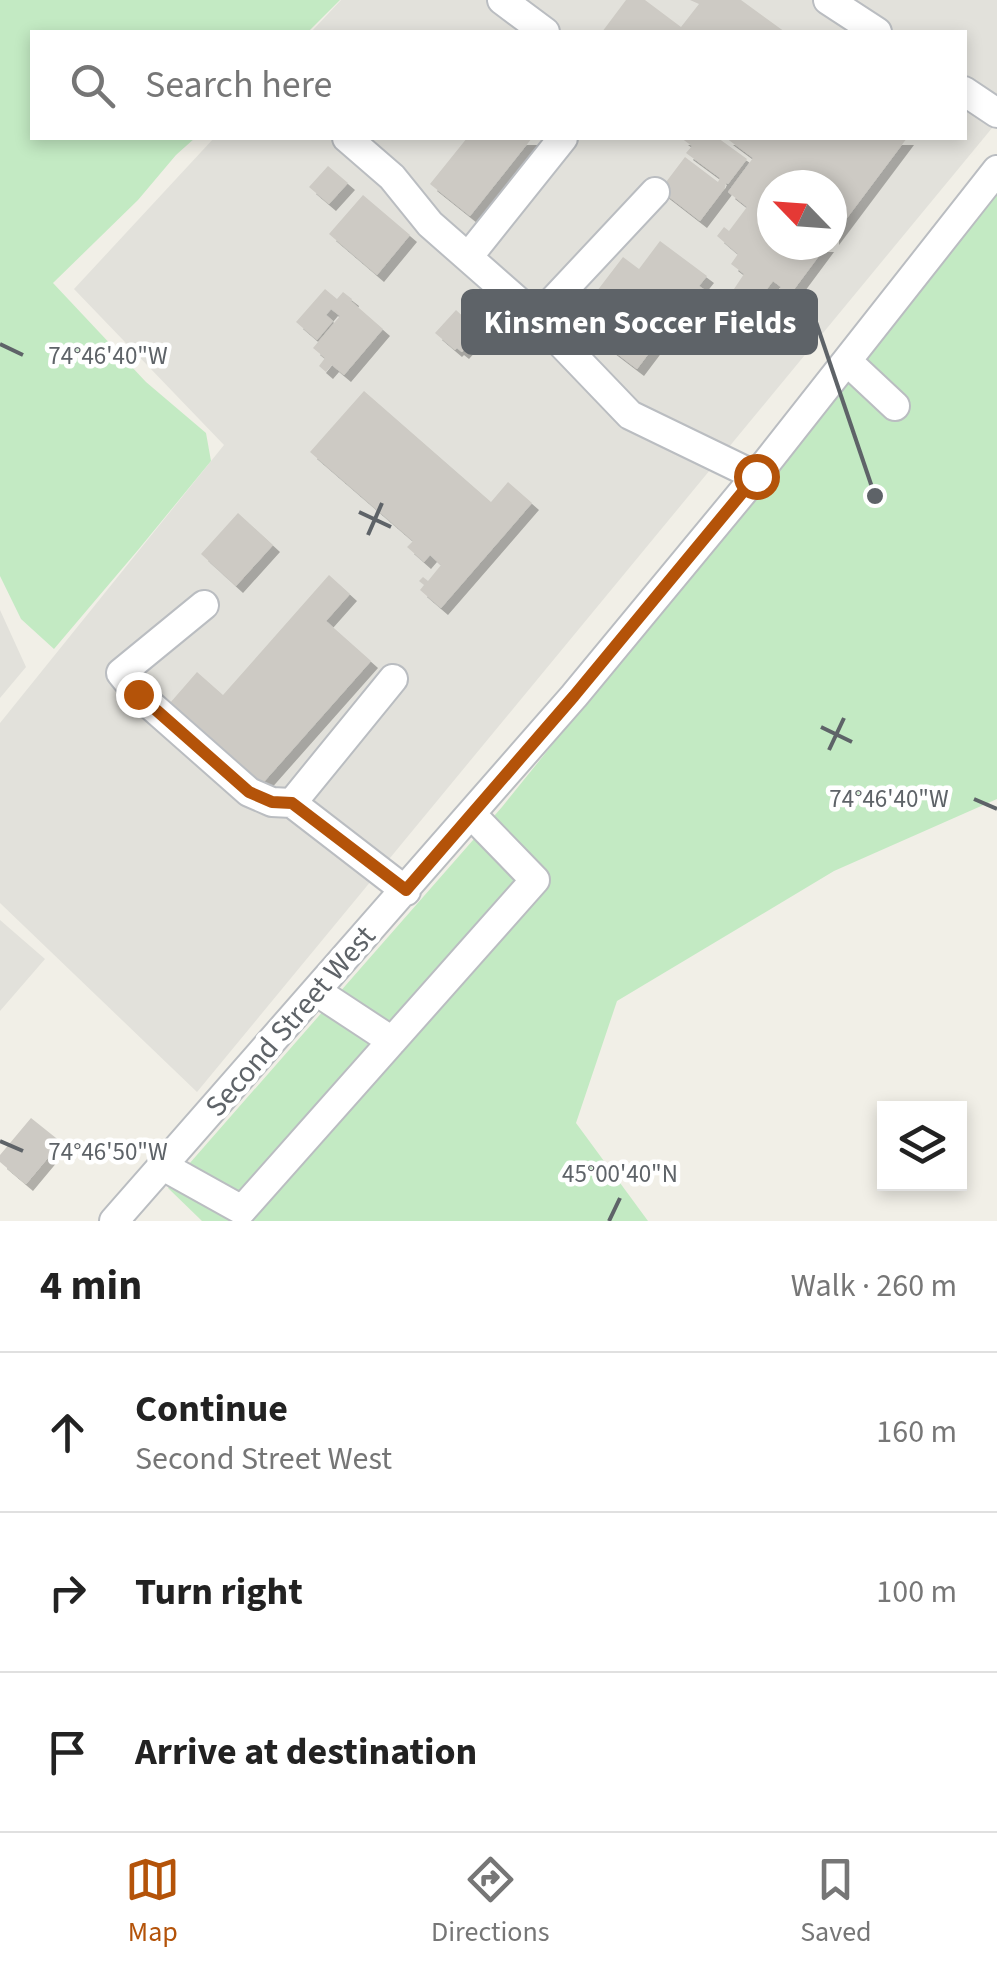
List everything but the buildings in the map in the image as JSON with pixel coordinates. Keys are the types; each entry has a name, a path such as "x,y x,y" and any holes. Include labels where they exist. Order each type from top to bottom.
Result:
{"street":[{"path":"502,0 542,30"},
{"path":"828,0 873,30"},
{"path":"967,93 997,113"},
{"path":"349,140 392,177 430,224 537,318 630,415 756,476"},
{"path":"468,257 561,140"},
{"name":"Second Street West","path":"114,1221 574,696 848,362 997,170"},
{"path":"537,318 654,192"},
{"path":"848,362 895,406"},
{"path":"204,604 122,673 138,694 249,792 272,802 292,803 406,890"},
{"path":"292,803 393,679"},
{"path":"163,1166 242,1210 535,880 472,815"},
{"path":"316,992 392,1042"}],"shaded area":[{"path":"341,0 997,0 997,122 197,1092 0,903 0,723 224,445 74,289 212,140 967,140 967,30 313,30"},
{"path":"0,610 26,667 0,698"},
{"path":"0,920 45,959 0,1011"}],"green space":[{"path":"0,0 340,0 310,30 30,30 30,140 193,140 53,283 146,382 206,433 211,461 54,649 21,619 0,576"},
{"path":"997,193 997,799 834,871 617,1001 576,1123 648,1221 202,1221 168,1188 502,807"}],"place":[{"name":"Kinsmen Soccer Fields","path":"875,496"}],"route":[{"path":"138,694 249,792 272,802 292,803 406,890 574,696 756,476"}]}
